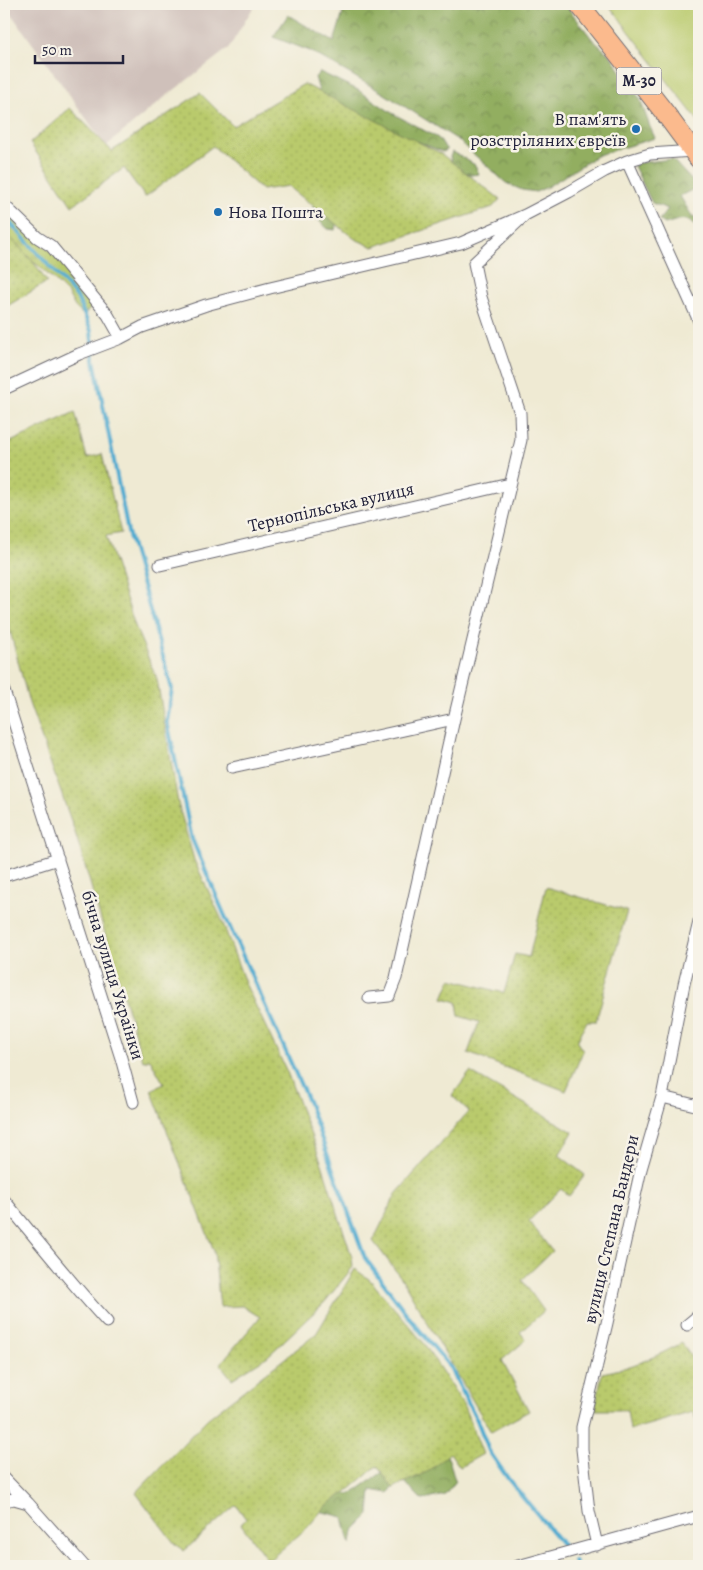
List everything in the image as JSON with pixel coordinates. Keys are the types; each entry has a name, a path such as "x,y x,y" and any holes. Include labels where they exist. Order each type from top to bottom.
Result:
{"highway":[{"name":"М-30","path":"579,4 696,155"}],"street":[{"path":"4,389 142,327 206,305 461,243 525,215 604,171 627,161 650,154 696,155"},
{"path":"627,161 699,321"},
{"path":"4,205 37,237 51,246 108,315 121,338"},
{"path":"369,998 389,996 396,978 454,719 521,440 520,413 481,296 474,263 525,215"},
{"name":"Тернопільська вулиця","path":"160,565 510,484"},
{"name":"бічна вулиця Українки","path":"4,691 121,1058 133,1102"},
{"path":"232,768 454,719"},
{"path":"4,876 58,859"},
{"name":"вулиця Степана Бандери","path":"597,1545 589,1511 582,1449 582,1427 641,1169 662,1098 684,984 699,922"},
{"path":"662,1098 699,1106"},
{"path":"4,1200 38,1240 68,1280 107,1322"},
{"path":"687,1324 699,1315"},
{"path":"4,1478 84,1566"},
{"path":"4,1501 14,1499 28,1503"},
{"path":"518,1566 699,1516"}],"shaded area":[{"path":"4,4 258,4 251,11 229,48 165,97 106,146"}],"green space":[{"path":"330,4 565,4 593,40 611,56 640,99 655,138 598,155 536,192 522,190 506,183 458,140 383,93 310,51 273,37 288,15 334,42 343,13"},
{"path":"608,4 699,4 699,122"},
{"path":"320,72 358,90 392,113 438,138 447,150 443,152 331,105 319,91 315,77"},
{"path":"304,84 440,153 500,199 493,207 373,247 355,239 288,186 262,190 213,146 145,197 124,168 72,206 30,143 70,108 112,151 200,93 233,126"},
{"path":"452,152 475,165 479,174 471,175 453,166 450,157"},
{"path":"672,159 694,183 696,188 680,196 693,218 699,216 699,228 687,220 665,224 659,220 668,209 652,203 634,166 638,163"},
{"path":"314,202 337,221 335,230 328,229 312,214"},
{"path":"4,210 46,247 92,295 91,308 83,315 75,307 68,294 5,236"},
{"path":"4,230 34,263 47,282 4,308"},
{"path":"75,412 87,458 102,454 121,533 106,536 135,626 157,679 178,803 194,860 221,918 245,983 287,1072 322,1164 352,1257 353,1267 324,1303 268,1356 232,1379 220,1364 260,1317 242,1306 220,1307 214,1251 151,1090 164,1084 150,1059 143,1061 74,829 29,703 4,608 4,445"},
{"path":"546,887 627,911 596,1021 587,1021 577,1042 583,1051 566,1091 468,1053 479,1022 459,1016 457,1002 443,998 451,979 504,993 515,954 529,957"},
{"path":"470,1072 573,1132 559,1155 585,1175 569,1196 561,1189 529,1221 552,1251 522,1280 544,1311 520,1332 526,1340 502,1360 529,1411 491,1432 402,1279 373,1241 396,1194 469,1111 452,1096"},
{"path":"355,1269 370,1280 423,1342 463,1404 483,1454 460,1467 450,1453 429,1471 393,1488 377,1466 349,1490 326,1506 307,1528 268,1561 241,1524 246,1519 236,1505 184,1551 175,1544 136,1493 207,1419 316,1334"},
{"path":"682,1343 699,1370 699,1426 693,1412 630,1430 627,1410 595,1410 602,1373 643,1361"},
{"path":"444,1455 449,1459 456,1481 445,1495 422,1500 402,1479 424,1473"},
{"path":"383,1472 393,1482 393,1488 388,1493 371,1490 369,1515 353,1531 351,1544 343,1517 319,1511 323,1490 351,1494"}],"waterway":[{"path":"4,216 77,297 91,331 94,360 128,532 172,689 167,721 192,839 308,1101 365,1258 408,1316 450,1367 477,1420 489,1451 509,1480 563,1545"},
{"path":"574,1561 576,1566"}],"place":[{"name":"В пам'ять розстріляних євреїв","path":"636,129"},
{"name":"Нова Пошта","path":"218,212"}]}
